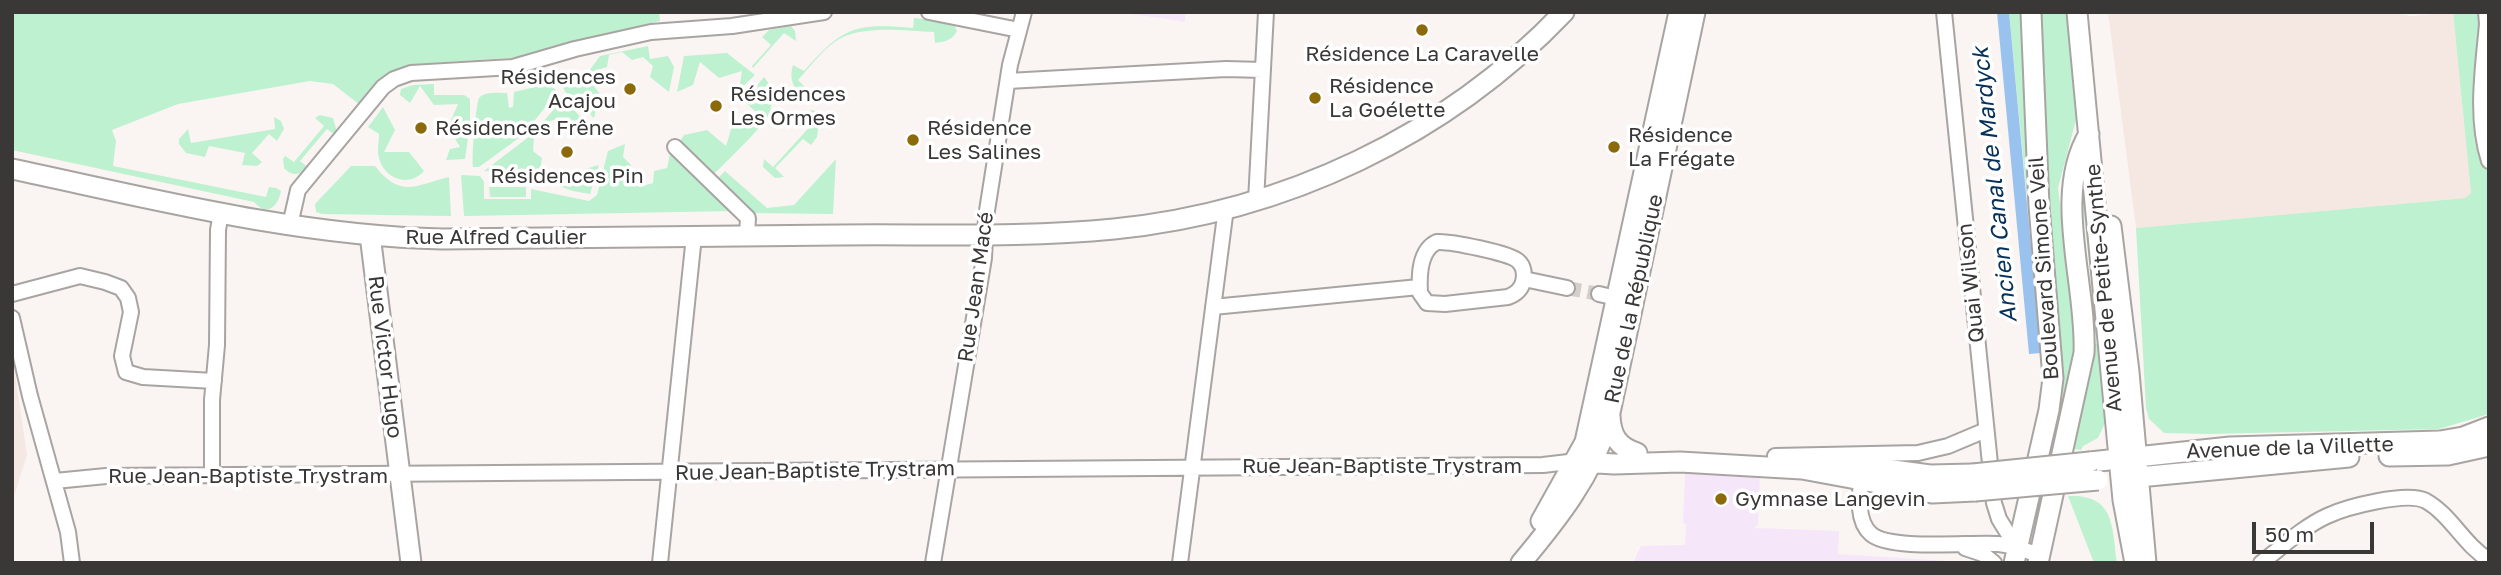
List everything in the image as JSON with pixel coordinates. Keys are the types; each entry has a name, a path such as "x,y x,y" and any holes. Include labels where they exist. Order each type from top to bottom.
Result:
{"street":[{"path":"290,225 298,190 383,87 400,76 416,72 513,67 575,49 651,32 732,26 770,16 824,12"},
{"path":"929,12 1019,30"},
{"name":"Rue Jean Macé","path":"933,563 985,253 987,211 1008,81 1024,12"},
{"path":"1255,201 1266,12"},
{"name":"Rue Alfred Caulier","path":"12,169 290,225 370,235 442,239 986,234 1120,228 1188,218 1255,201 1349,166 1428,123 1505,69 1564,12"},
{"name":"Rue de la République","path":"1589,460 1585,442 1608,296 1679,12"},
{"name":"Rue de la République","path":"1521,563 1552,526 1589,460 1610,415 1695,12"},
{"name":"Quai Wilson","path":"1944,12 1995,509 2016,555"},
{"name":"Boulevard Simone Veil","path":"2016,555 2047,418 2053,377 2038,189 2031,12"},
{"name":"Avenue de Petite-Synthe","path":"2077,12 2129,468 2146,563"},
{"name":"Avenue de Petite-Synthe","path":"2090,12 2129,372 2129,468 2125,511 2135,563"},
{"path":"2486,12 2481,105 2484,143 2489,162"},
{"path":"1008,81 1226,69 1263,70"},
{"name":"Boulevard Simone Veil","path":"2039,559 2084,352 2071,193 2077,158 2100,115"},
{"path":"675,147 748,218 747,235"},
{"path":"1180,563 1226,208"},
{"path":"212,475 218,230 222,213"},
{"name":"Rue Victor Hugo","path":"370,235 411,563"},
{"path":"660,563 694,236"},
{"path":"1442,242 1513,258 1522,265 1524,279 1518,291 1508,297 1445,304 1427,303 1421,296 1419,287 1425,251 1429,246 1442,242"},
{"path":"12,294 80,276 113,284 125,292 131,312 122,356 126,372 143,377 214,381"},
{"path":"1524,279 1567,288"},
{"path":"1213,307 1419,287"},
{"path":"12,318 18,367 30,396 55,481 68,531 72,563"},
{"path":"1610,415 1616,440 1624,448 1637,453"},
{"name":"Avenue de la Villette","path":"2129,468 2230,447 2432,442 2456,439 2489,427"},
{"name":"Rue Jean-Baptiste Trystram","path":"55,481 106,476 1543,465 1637,453 1774,456 1918,453 1948,446 1986,430"},
{"name":"Avenue de la Villette","path":"1974,483 2129,468 2448,455 2489,446"},
{"name":"Rue Jean-Baptiste Trystram","path":"1774,456 1862,472"},
{"name":"Rue Jean-Baptiste Trystram","path":"1589,460 1930,475 1974,483"},
{"path":"1862,472 1861,516 1871,534 1892,541 1953,545 1983,543 2016,555 2039,559"},
{"path":"2261,563 2328,515 2404,497 2427,502 2489,560"},
{"path":"1953,545 1983,554 1994,563"}],"shaded area":[{"path":"1114,12 1185,12 1185,22 1154,17"},
{"path":"2108,12 2382,12 2413,16 2453,12 2471,193 2465,198 2136,228"},
{"path":"12,353 27,455 12,502"},
{"path":"1685,473 1760,475 1758,526 1755,528 1839,531 1838,554 1979,563 1633,563 1641,546 1685,545"}],"green space":[{"path":"12,12 659,12 660,21 562,44 522,57 419,64 399,69 384,77 360,105 333,84 310,81 178,104 112,130 116,141 113,166 266,197 269,187 281,191 275,205 263,209 254,202 12,150"},
{"path":"2009,12 2022,12 2031,210 2028,209"},
{"path":"2039,12 2071,12 2080,105 2058,188 2073,315 2074,346 2054,454 2049,444 2049,232"},
{"path":"2453,12 2489,12 2489,414 2439,429 2164,433 2149,419 2146,408 2136,228 2465,198 2471,193"},
{"path":"914,18 953,22 957,31 951,38 935,43 934,32 887,30 851,34 823,52 798,80 806,88 798,92 796,89 792,79 793,65 804,71 829,45 851,31 877,26 913,28"},
{"path":"791,26 795,31 796,41 784,33 753,68 771,45 762,37 769,30"},
{"path":"648,46 650,59 668,56 674,67 669,92 650,77 653,66 643,57 632,60 622,52 609,55 607,67 594,71 593,85 600,94 594,118 566,93 562,86 569,76 589,71 600,56"},
{"path":"727,53 755,75 739,90 742,71 719,78 700,62 693,85 677,92 684,56"},
{"path":"764,77 771,95 766,120 713,175 678,144 684,135 707,130 726,146 733,123 756,112 744,101"},
{"path":"434,84 434,95 464,95 470,99 465,159 446,160 450,149 460,147 448,127 458,104 434,105 420,86 410,103 400,95 401,89 413,85"},
{"path":"548,84 556,90 556,94 523,135 479,167 473,167 479,98 488,93 507,93 509,108 513,107 514,92"},
{"path":"559,104 574,110 584,121 571,125 563,118 550,121 548,133 534,138 533,151 542,158 540,172 549,181 562,176 571,185 583,182 585,169 599,165 590,194 548,182 489,182 489,172 526,172 484,171 530,136"},
{"path":"383,107 395,130 384,152 409,152 424,171 418,176 398,179 391,176 382,165 378,152 379,134 368,127"},
{"path":"811,110 820,115 817,137 811,145 803,139 775,168 784,177 775,178 763,167 764,159 773,167 816,120 808,112"},
{"path":"320,115 333,118 337,132 335,135 327,129 300,161 309,168 299,173 290,173 284,168 283,159 285,156 294,162 324,126 315,118"},
{"path":"274,117 281,121 284,129 277,141 269,134 252,153 262,162 257,166 242,165 245,153 209,146 205,157 186,153 179,144 179,139 188,129 191,143 275,129"},
{"path":"625,144 623,157 631,165 629,177 639,187 653,183 654,171 667,168 670,154 733,211 464,216 461,175 480,176 484,182 484,199 531,199 531,189 589,201 597,195 608,151"},
{"path":"836,159 833,214 753,213 717,179 725,171 767,208 794,205"},
{"path":"351,166 375,166 393,183 409,187 449,177 451,216 316,212 315,204"},
{"path":"2084,175 2106,421 2098,438 2083,446 2081,450 2073,449 2094,344 2098,343 2082,199"},
{"path":"489,187 526,187 526,197 490,197"},
{"path":"2068,496 2095,500 2103,507 2112,525 2117,563 2094,563"}],"water":[{"path":"1997,12 2009,12 2041,353 2029,354"}],"tunnel":[{"path":"1567,288 1599,294"}],"place":[{"name":"Résidence La Caravelle","path":"1422,30"},
{"name":"Résidences Acajou","path":"630,89"},
{"name":"Résidence La Goélette","path":"1315,98"},
{"name":"Résidences Les Ormes","path":"716,106"},
{"name":"Résidences Frêne","path":"421,128"},
{"name":"Résidence Les Salines","path":"913,140"},
{"name":"Résidence La Frégate","path":"1614,147"},
{"name":"Résidences Pin","path":"567,152"},
{"name":"Gymnase Langevin","path":"1721,499"}],"water label":[{"name":"Ancien Canal de Mardyck","path":"1995,185"}]}
